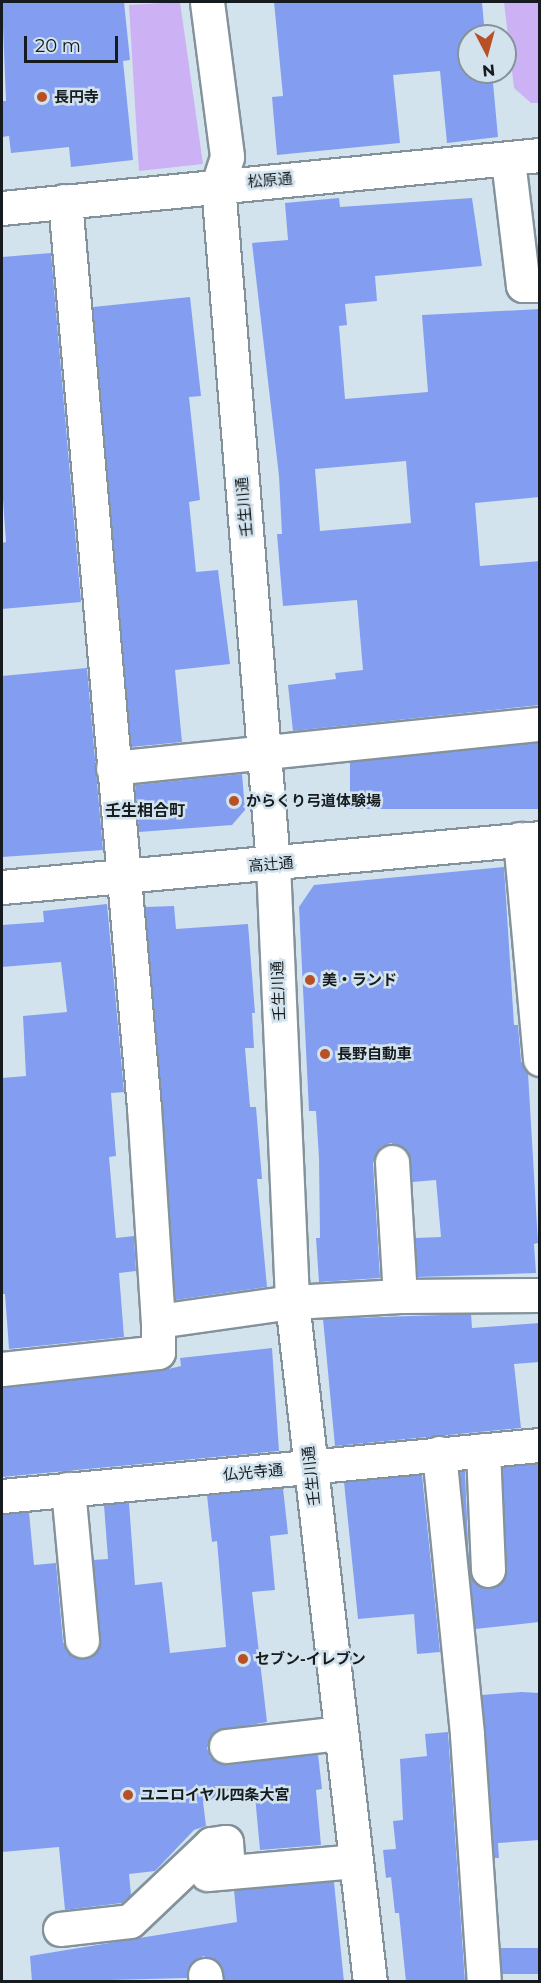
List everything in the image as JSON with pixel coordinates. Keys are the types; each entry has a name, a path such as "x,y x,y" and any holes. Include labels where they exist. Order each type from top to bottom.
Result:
{"street":[{"name":"壬生川通","path":"207,2 227,157 218,185 273,864 292,1302 370,1982"},
{"name":"松原通","path":"2,208 218,185 508,160 540,155"},
{"path":"508,160 523,285 540,285"},
{"path":"2,1369 158,1352 158,1321 123,876 64,201"},
{"path":"113,768 540,724"},
{"path":"530,838 540,1059"},
{"name":"高辻通","path":"2,887 273,864 530,838"},
{"path":"392,1162 400,1296"},
{"path":"158,1321 292,1302 400,1296 540,1295"},
{"name":"仏光寺通","path":"2,1496 540,1445"},
{"path":"483,1450 488,1570"},
{"path":"439,1453 467,1735 484,1982"},
{"path":"68,1489 82,1640"},
{"path":"226,1746 340,1733"},
{"path":"60,1929 130,1922 211,1844 226,1842 216,1873 355,1861"}],"shaded area":[{"path":"180,2 203,164 139,171 129,5"},
{"path":"504,2 539,2 539,103 531,103 514,88 514,84 517,84 517,24 507,24"}],"building":[{"path":"2,2 124,2 130,60 123,61 133,160 71,167 69,147 11,153 9,136 2,137 2,101 6,101"},
{"path":"274,2 482,2 484,24 457,24 457,84 493,84 498,137 447,143 440,71 393,75 400,143 277,155 272,97 283,96"},
{"path":"339,198 340,207 472,198 482,266 375,276 377,301 345,304 347,325 339,326 345,399 428,392 422,315 540,309 540,497 475,503 480,566 540,561 540,705 293,731 288,685 336,679 335,673 363,670 357,600 283,606 277,534 282,534 279,476 252,243 288,240 285,203","holes":["406,461 411,523 320,531 315,469"]},
{"path":"51,253 81,602 2,609 2,543 6,542 2,485 2,257"},
{"path":"190,297 201,396 189,397 200,500 189,502 196,572 218,570 230,664 175,670 182,742 131,747 93,307"},
{"path":"87,668 103,850 2,857 2,676"},
{"path":"350,743 540,743 540,809 350,809"},
{"path":"242,774 245,810 232,825 139,832 135,785"},
{"path":"504,867 514,1025 518,1025 521,1061 528,1073 538,1243 534,1244 536,1273 418,1277 415,1238 441,1237 436,1180 412,1182 408,1152 391,1143 381,1147 373,1163 380,1278 319,1282 316,1238 320,1238 319,1158 316,1111 309,1111 299,907 314,885"},
{"path":"107,904 124,1092 111,1093 116,1156 109,1157 116,1238 134,1236 136,1271 119,1273 124,1337 9,1349 5,1294 2,1294 2,1078 26,1076 23,1016 67,1012 61,962 2,967 2,925 44,922 43,911"},
{"path":"174,906 176,929 248,924 255,1013 252,1013 254,1048 245,1048 250,1107 256,1107 262,1179 257,1179 267,1287 175,1300 145,907"},
{"path":"471,1314 472,1328 540,1323 540,1362 514,1364 521,1428 335,1446 323,1319"},
{"path":"272,1348 279,1451 2,1477 2,1387 160,1371 181,1366 180,1358"},
{"path":"540,1464 539,1622 475,1629 470,1572 479,1586 489,1589 498,1585 507,1570 502,1467"},
{"path":"460,1471 465,1471 469,1566"},
{"path":"422,1475 440,1652 417,1654 414,1614 358,1619 344,1482"},
{"path":"283,1488 288,1534 270,1536 275,1590 252,1592 267,1722 215,1731 207,1748 211,1758 228,1765 318,1754 322,1789 316,1790 321,1845 260,1850 255,1796 203,1801 206,1826 194,1830 155,1871 129,1874 131,1895 122,1903 65,1910 59,1847 2,1852 2,1514 29,1512 34,1565 56,1563 63,1642 74,1657 83,1659 93,1655 101,1639 93,1560 108,1559 104,1505 129,1503 135,1585 162,1582 170,1653 226,1647 217,1541 212,1542 207,1495"},
{"path":"540,1693 540,1840 498,1843 499,1858 494,1858 482,1695"},
{"path":"448,1732 465,1982 406,1982 399,1913 395,1913 391,1877 386,1878 383,1850 396,1849 393,1821 403,1820 400,1759 427,1756 425,1734"},
{"path":"334,1882 344,1982 224,1982 219,1963 203,1956 188,1968 187,1978 32,1982 30,1956 237,1922 234,1890"},
{"path":"501,1948 540,1948 540,1974 501,1974"}],"place":[{"name":"長円寺","path":"42,97"},
{"name":"からくり弓道体験場","path":"234,801"},
{"name":"美・ランド","path":"310,980"},
{"name":"長野自動車","path":"325,1054"},
{"name":"セブン-イレブン","path":"243,1659"},
{"name":"ユニロイヤル四条大宮","path":"128,1795"}],"district":[{"name":"壬生相合町","path":"145,811"}]}
